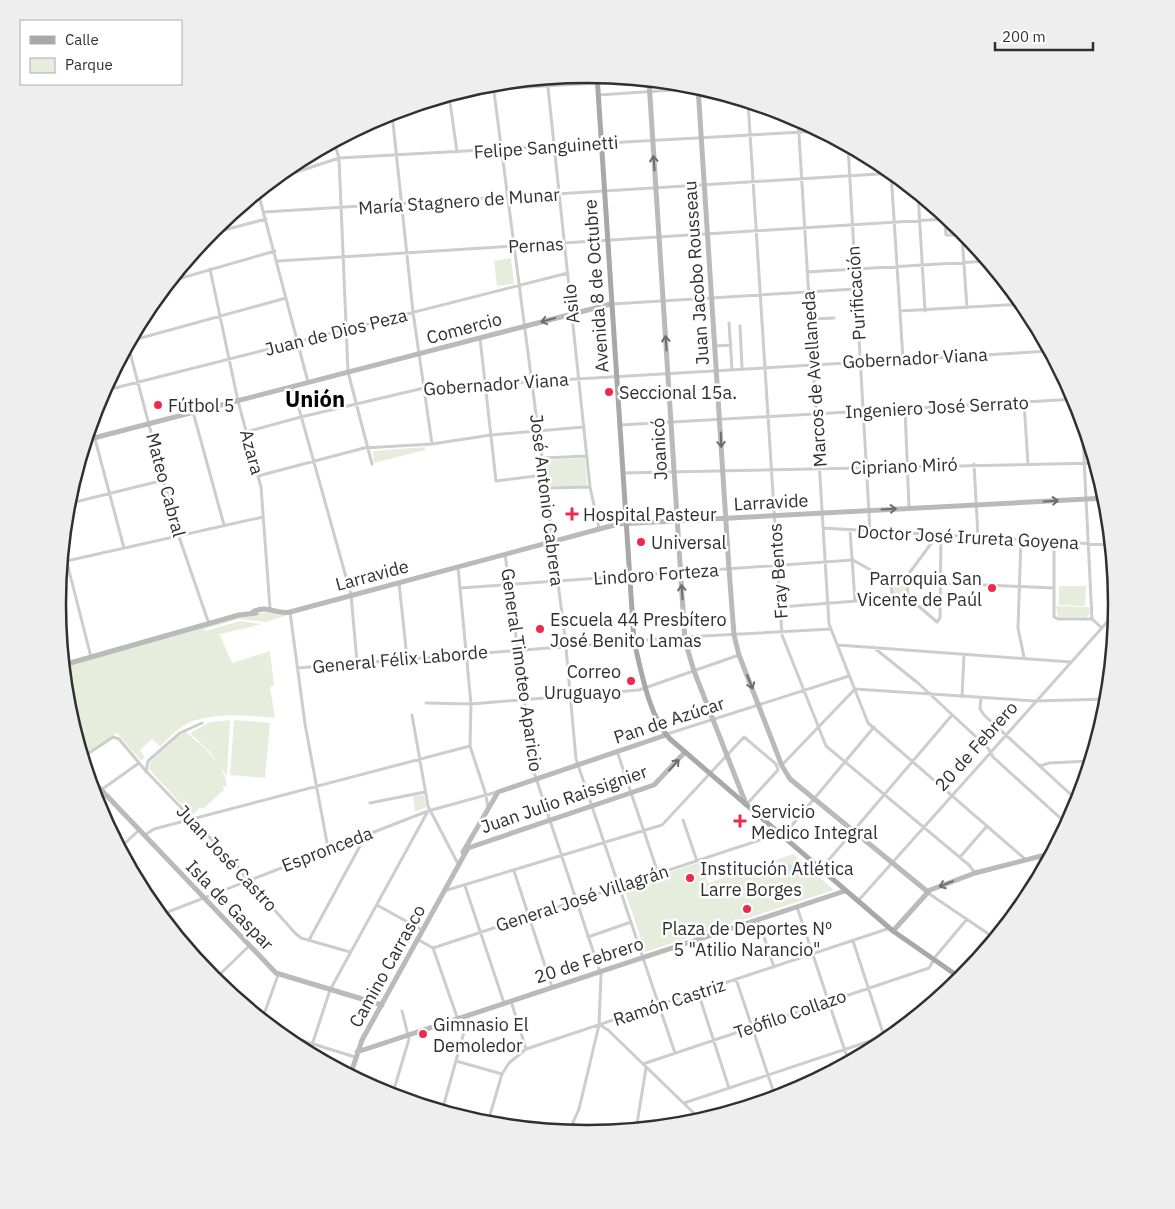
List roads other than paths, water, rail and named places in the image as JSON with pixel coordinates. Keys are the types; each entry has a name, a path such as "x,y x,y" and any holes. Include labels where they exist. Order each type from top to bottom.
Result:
{"main road":[{"name":"Avenida 8 de Octubre","path":"597,83 634,641 646,688 666,735 845,891 891,929 955,974"}],"street":[{"path":"539,86 593,83"},
{"name":"Asilo","path":"548,85 590,487 599,528"},
{"name":"Joanicó","path":"650,87 685,637 694,671 728,754 746,805"},
{"path":"598,95 668,90"},
{"name":"José Antonio Cabrera","path":"493,92 558,581 578,765 675,1053"},
{"name":"Juan Jacobo Rousseau","path":"700,96 725,518 734,636 739,655 781,766 788,776 891,863 928,892 990,935"},
{"path":"450,102 457,152"},
{"name":"Fray Bentos","path":"748,109 782,632 826,746 960,857 975,873"},
{"path":"393,121 419,354 432,444"},
{"name":"Marcos de Avellaneda","path":"799,128 825,562 832,629 868,723 1026,860"},
{"name":"Felipe Sanguinetti","path":"299,170 339,158 807,132"},
{"path":"336,148 339,158 348,372 372,464"},
{"name":"Purificación","path":"848,153 870,531"},
{"name":"María Stagnero de Munar","path":"264,212 881,174"},
{"path":"892,182 903,358"},
{"path":"260,199 278,261 308,383"},
{"path":"918,202 925,311"},
{"name":"Pernas","path":"278,261 708,235 936,218"},
{"path":"226,230 266,219"},
{"path":"945,226 946,234 954,234"},
{"path":"964,245 967,308"},
{"path":"182,278 275,251"},
{"path":"807,272 979,261"},
{"name":"Azara","path":"210,269 238,401 258,476 270,608"},
{"name":"Juan de Dios Peza","path":"114,388 568,273"},
{"name":"Comercio","path":"94,438 611,304 856,289"},
{"path":"140,338 286,298"},
{"path":"900,312 1014,305"},
{"path":"810,319 834,318"},
{"path":"730,324 732,369"},
{"path":"740,326 742,368"},
{"path":"480,338 496,481 544,475"},
{"path":"715,346 731,344"},
{"name":"Gobernador Viana","path":"246,432 356,403 424,388 903,358 1043,351"},
{"name":"Mateo Cabral","path":"131,354 179,536 208,624"},
{"path":"293,387 312,461 351,595 357,662"},
{"name":"Ingeniero José Serrato","path":"619,425 1067,400"},
{"path":"1024,402 1028,464"},
{"path":"905,408 909,508"},
{"path":"193,412 224,525"},
{"path":"258,476 367,448 432,444 491,435 584,427"},
{"path":"94,438 124,548"},
{"path":"1083,444 1092,619"},
{"path":"542,458 587,456"},
{"name":"Cipriano Miró","path":"622,473 1089,463"},
{"path":"974,464 978,537"},
{"path":"76,502 164,480"},
{"path":"546,488 590,487"},
{"name":"Larravide","path":"70,663 265,608 282,613 290,612 599,528 678,520 1098,498"},
{"path":"68,561 263,517"},
{"name":"Doctor José Irureta Goyena","path":"823,528 1105,545"},
{"path":"850,530 855,601"},
{"path":"908,597 907,576 933,541 934,535"},
{"path":"780,607 908,597 937,622 940,618 941,535"},
{"path":"1021,539 1018,628 1024,658"},
{"path":"1054,542 1056,618 1092,619 1102,628"},
{"name":"General Timoteo Aparicio","path":"505,554 517,650 537,779 600,972 600,1025 578,1112 573,1123"},
{"path":"853,560 890,581 907,576"},
{"name":"Lindoro Forteza","path":"460,588 853,560"},
{"path":"68,564 91,657"},
{"path":"458,567 471,704 470,746 486,795 488,808"},
{"path":"890,581 890,590 893,597"},
{"path":"399,582 407,658"},
{"path":"940,583 1054,588"},
{"path":"290,612 297,668 328,848"},
{"name":"20 de Febrero","path":"858,901 990,751 1109,621"},
{"name":"General Félix Laborde","path":"297,668 685,637 734,636 832,629"},
{"path":"838,645 1071,662"},
{"path":"873,647 930,694 990,751 992,758 1062,820"},
{"path":"962,697 964,654"},
{"path":"426,703 471,704 646,688 739,655"},
{"name":"Pan de Azúcar","path":"498,792 714,719 850,676"},
{"path":"746,805 854,689 1035,701 1100,699"},
{"path":"981,698 982,712 1072,796"},
{"path":"412,715 429,810 457,862"},
{"path":"820,869 952,715"},
{"path":"146,772 148,761 180,732 202,723"},
{"path":"783,837 874,727"},
{"name":"Juan José Castro","path":"89,754 113,737 119,739 146,772 240,868 248,880 295,933 309,940 350,952"},
{"path":"444,891 605,844 662,825 744,737 781,766"},
{"path":"144,835 154,829 470,746"},
{"path":"617,752 658,873"},
{"name":"Juan Julio Raissignier","path":"470,847 631,793 660,780 686,752"},
{"path":"773,761 779,758"},
{"path":"1040,766 1050,763 1084,762"},
{"path":"101,790 139,764"},
{"name":"Isla de Gaspar","path":"101,790 278,975 382,1004"},
{"path":"370,803 425,792"},
{"name":"Espronceda","path":"167,912 429,810 498,792"},
{"name":"Camino Carrasco","path":"454,872 457,862 498,792"},
{"path":"312,1044 330,990 429,810"},
{"path":"683,820 697,860"},
{"path":"960,857 987,826"},
{"path":"125,844 139,830"},
{"name":"General José Villagrán","path":"433,948 769,837 775,830"},
{"path":"309,940 367,833"},
{"name":"Camino Carrasco","path":"352,1069 360,1044 454,872 470,847"},
{"path":"891,929 928,892 975,873 1044,855"},
{"path":"514,871 552,987"},
{"path":"465,886 504,1003"},
{"name":"20 de Febrero","path":"356,1055 371,1047 457,1017 845,891"},
{"path":"377,905 422,930"},
{"path":"797,907 847,1056"},
{"path":"758,919 774,967"},
{"path":"934,961 967,919"},
{"path":"588,936 631,922"},
{"name":"Ramón Castriz","path":"502,1074 509,1063 526,1049 891,929"},
{"path":"418,939 433,948 457,1017"},
{"path":"853,941 883,1034"},
{"path":"220,974 250,945"},
{"name":"Teófilo Collazo","path":"643,1064 929,968 934,961"},
{"path":"264,1013 278,975"},
{"path":"736,979 773,1091"},
{"path":"698,992 729,1088"},
{"path":"510,1000 526,1049"},
{"path":"394,1088 408,1035 402,1011"},
{"path":"444,1105 469,1014"},
{"path":"600,1025 608,1030 695,1114"},
{"path":"684,1103 876,1039"},
{"path":"303,1041 356,1055"},
{"path":"360,1044 371,1047"},
{"path":"456,1061 502,1074 490,1117"},
{"path":"637,1123 646,1068"}],"water":[{"path":"791,864 794,872 782,876 779,868"}],"place":[{"name":"Seccional 15a.","path":"609,392"},
{"name":"Fútbol 5","path":"158,405"},
{"name":"Hospital Pasteur","path":"572,514"},
{"name":"Universal","path":"641,542"},
{"name":"Parroquia San Vicente de Paúl","path":"992,588"},
{"name":"Escuela 44 Presbítero José Benito Lamas","path":"540,629"},
{"name":"Correo Uruguayo","path":"631,681"},
{"name":"Servicio Medico Integral","path":"740,821"},
{"name":"Institución Atlética Larre Borges","path":"690,878"},
{"name":"Plaza de Deportes Nº 5 \"Atilio Narancio\"","path":"747,909"},
{"name":"Gimnasio El Demoledor","path":"423,1034"}],"district":[{"name":"Unión","path":"315,398"}]}
